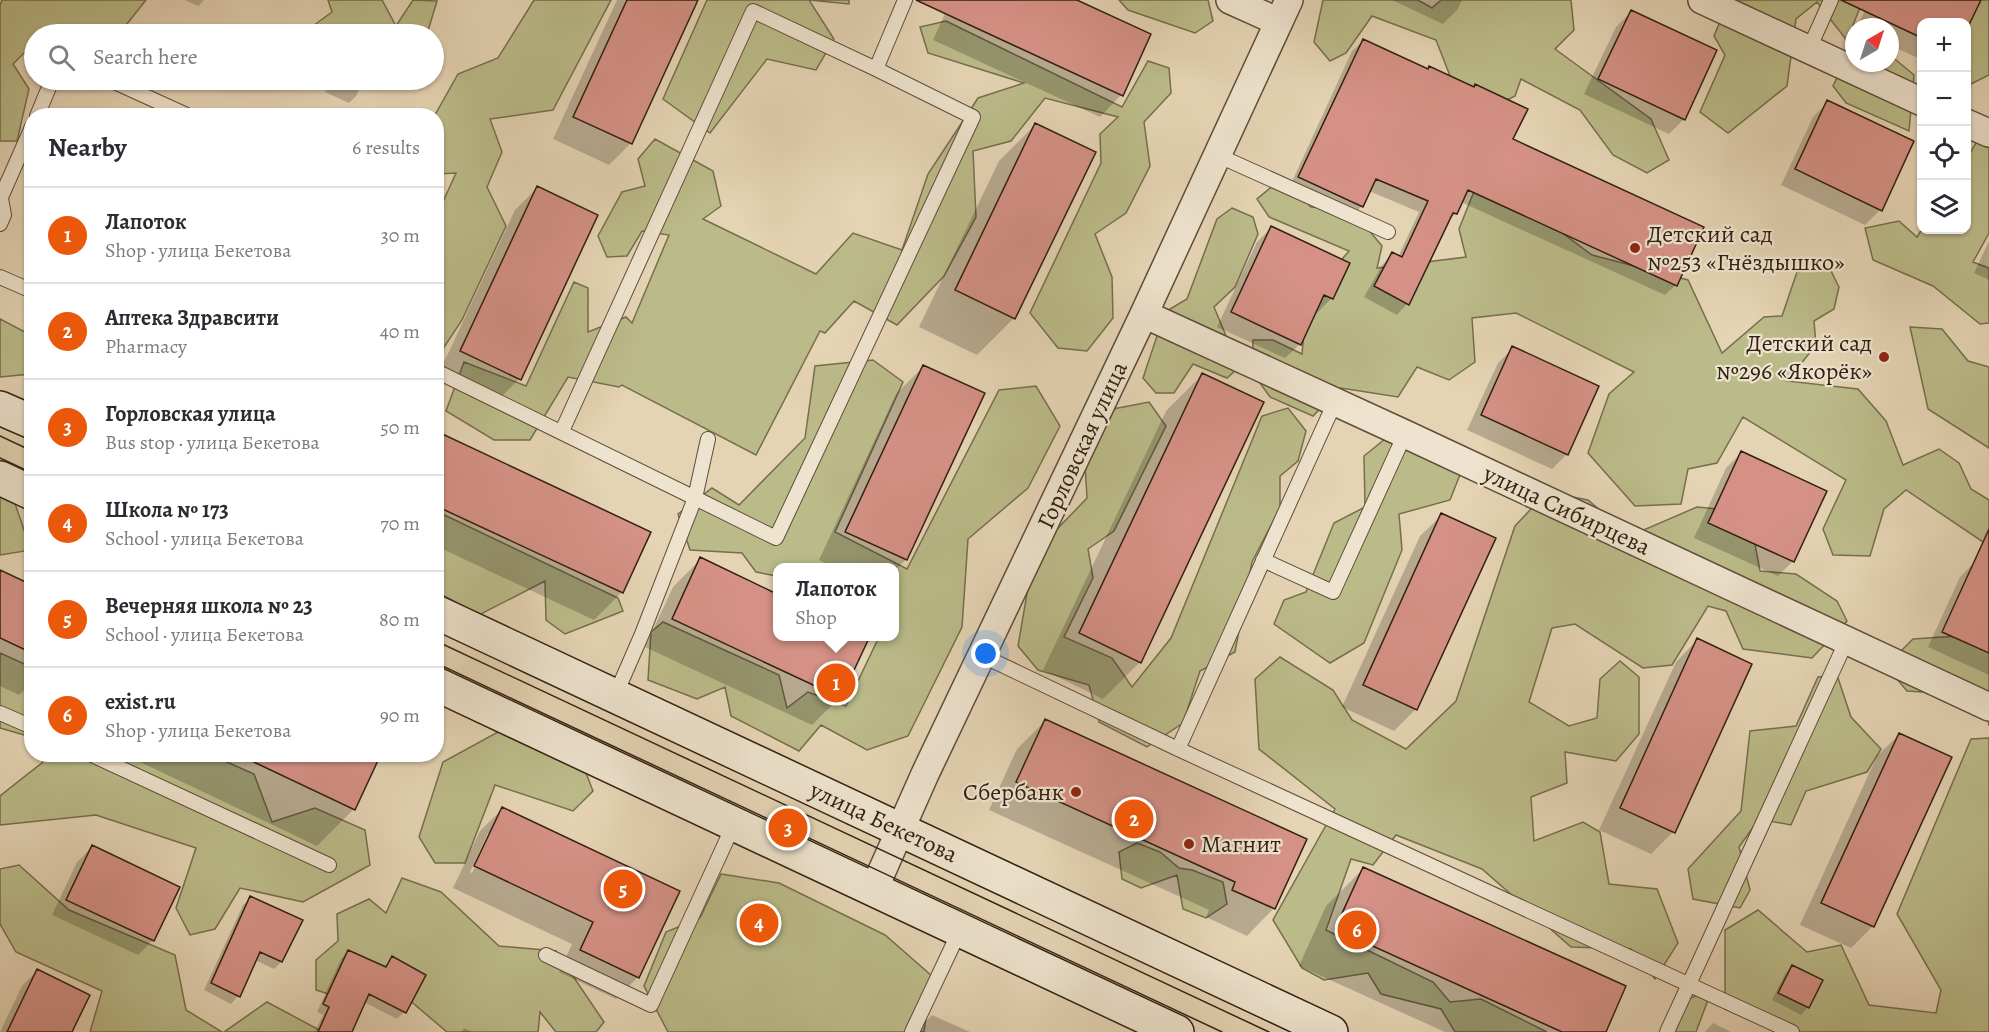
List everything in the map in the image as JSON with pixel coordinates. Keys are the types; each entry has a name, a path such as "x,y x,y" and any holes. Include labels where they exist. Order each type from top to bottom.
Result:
{"main road":[{"path":"0,408 24,418"},
{"path":"0,478 24,489"},
{"name":"улица Бекетова","path":"444,616 1331,1032"},
{"path":"444,688 1178,1032"}],"street":[{"path":"1230,0 1284,11"},
{"path":"1702,0 1917,100"},
{"name":"Горловская улица","path":"874,889 925,774 1144,314 1284,11"},
{"path":"1971,125 1989,134"},
{"name":"улица Сибирцева","path":"1144,314 1989,707"}],"lane":[{"path":"876,69 905,0"},
{"path":"1809,49 1831,0"},
{"path":"444,375 776,538 973,117 753,10 562,432"},
{"path":"40,108 48,90"},
{"path":"132,90 171,108"},
{"path":"0,224 4,215 1,194 24,144"},
{"path":"1217,155 1388,232"},
{"path":"0,277 24,288"},
{"path":"1178,749 1335,402"},
{"path":"1263,560 1333,592 1405,434"},
{"path":"615,696 642,634 695,498 708,439"},
{"path":"1667,1032 1846,642"},
{"path":"983,656 1178,749 1792,1032"},
{"path":"0,713 24,724"},
{"path":"107,762 329,865"},
{"path":"546,955 651,1005 734,824"},
{"path":"912,1032 960,930"}],"green space":[{"path":"2,0 146,0 127,24 24,24 24,53 13,64 24,81 24,90 29,90 17,141 0,141 0,5"},
{"path":"328,0 382,0 395,24 316,24 332,12"},
{"path":"413,0 437,1 430,24 397,24"},
{"path":"534,0 611,0 553,110 490,119 502,152 487,187 506,226 462,320 444,347 444,200 456,173 444,174 444,108 439,108 458,74 498,58"},
{"path":"707,0 809,0 834,39 816,70 767,59 710,133 663,99"},
{"path":"809,0 849,0 849,4"},
{"path":"1119,0 1208,0 1213,21 1195,33 1128,10"},
{"path":"1323,0 1418,0 1432,8 1441,0 1571,0 1574,30 1555,49 1651,119 1669,160 1647,173 1613,155 1580,110 1521,79 1515,96 1484,112 1454,86 1436,40 1372,16 1346,53 1330,61 1314,42"},
{"path":"1729,0 1863,0 1856,18 1845,18 1845,38 1817,2 1796,19 1787,86 1728,133 1700,112 1725,55 1714,36"},
{"path":"1965,0 1989,0 1989,75 1971,84 1971,18 1955,18"},
{"path":"946,21 1122,107 1148,61 1169,68 1171,93 1144,122 1150,166 1126,213 1095,234 1112,277 1113,318 1087,351 1058,348 1030,313 1101,163 1100,134 1118,117 1045,98 1011,141 973,151 976,217 944,276 897,325 854,301 825,333 820,331 756,455 622,385 619,387 568,377 530,440 494,440 446,411 464,362 526,386 574,282 588,288 588,332 626,317 632,323 669,235 642,231 627,256 607,257 598,236 622,192 645,186 638,159 655,139 713,171 721,206 703,219 816,274 853,233 902,250 928,174 978,98 1024,83 928,53 920,27"},
{"path":"1845,61 1845,72 1899,72 1899,62 1914,75 1909,131 1846,103 1833,86"},
{"path":"1979,138 1989,138 1989,233 1973,262 1989,268 1989,323 1980,324 1933,286 1873,260 1865,228 1899,221 1917,237 1919,234 1971,234 1971,151"},
{"path":"1282,178 1311,207 1352,210 1382,246 1377,268 1466,257 1459,229 1475,189 1498,185 1592,255 1688,280 1722,353 1764,317 1782,316 1797,272 1829,267 1839,287 1834,309 1814,321 1816,345 1787,381 1858,389 1886,421 1903,465 1939,449 1959,463 1971,489 1989,500 1989,546 1906,490 1884,509 1870,556 1833,555 1823,529 1846,480 1743,417 1717,463 1688,469 1681,504 1635,506 1588,453 1609,394 1634,372 1516,313 1472,318 1475,362 1449,380 1417,367 1398,397 1341,388 1313,416 1270,397 1252,372 1253,340 1273,340 1302,354 1307,300 1349,251 1269,217 1257,199"},
{"path":"1232,208 1253,217 1258,234 1235,287 1214,307 1239,367 1227,378 1193,364 1174,393 1156,393 1143,378 1165,312 1187,299 1217,219"},
{"path":"0,319 24,331 24,375 0,377"},
{"path":"1910,327 1942,329 1968,361 1989,367 1989,448 1928,409"},
{"path":"873,360 903,382 835,532 895,563 773,563 773,575 756,572 742,553 690,550 678,514 712,488 739,505 805,438 815,366"},
{"path":"1036,386 1060,426 1028,488 968,539 962,627 908,736 867,750 821,725 799,751 731,716 725,687 697,699 648,680 651,632 663,622 779,675 787,708 808,692 846,706 877,641 899,641 899,565 907,569 999,390"},
{"path":"1149,402 1166,426 1114,531 1088,549 1093,578 1064,637 1112,658 1132,687 1171,638 1262,416 1288,408 1306,431 1298,461 1280,476 1280,508 1252,562 1235,652 1200,671 1183,723 1147,747 1099,722 1089,685 1038,670 1018,646 1030,576 1037,550 1087,498 1085,464 1113,409"},
{"path":"1401,426 1463,467 1450,500 1399,514 1402,550 1364,643 1330,663 1274,624 1284,600 1306,592 1334,523 1365,507 1364,456"},
{"path":"0,491 11,492 24,530 24,551 0,555"},
{"path":"1547,492 1588,500 1630,536 1697,507 1749,512 1760,571 1796,574 1837,601 1847,621 1812,658 1743,649 1726,611 1708,606 1672,665 1643,668 1575,624 1552,628 1529,702 1569,726 1597,718 1600,679 1620,661 1639,677 1639,734 1616,761 1565,752 1567,783 1531,797 1534,841 1583,822 1600,832 1609,884 1657,889 1678,943 1655,979 1631,949 1571,947 1482,869 1396,835 1373,865 1351,859 1326,930 1433,982 1450,1002 1481,999 1547,1032 1455,1032 1441,1009 1381,994 1368,973 1324,980 1302,968 1273,920 1335,809 1259,749 1255,679 1280,657 1333,690 1352,720 1406,749 1456,701 1515,526"},
{"path":"444,515 618,598 623,611 565,634 546,620 545,581 479,615 444,596"},
{"path":"1986,634 1989,637 1989,726 1984,696 1907,691 1886,666 1913,639"},
{"path":"0,653 24,664 24,735 0,728"},
{"path":"1837,675 1851,717 1881,749 1867,772 1806,791 1791,825 1759,819 1739,847 1750,890 1740,908 1693,899 1688,869 1741,811 1750,731 1796,726 1818,677"},
{"path":"507,727 578,752 593,791 573,811 495,785 465,863 435,863 419,837 444,761"},
{"path":"1989,738 1989,1032 1777,1032 1725,1009 1725,930 1758,910 1807,952 1841,945 1869,1005 1936,1013 1941,990 1897,914 1971,739"},
{"path":"43,762 227,762 254,774 272,822 315,808 365,830 370,865 303,902 240,888 215,929 190,935 176,908 196,848 96,815 0,825 0,796"},
{"path":"1137,843 1160,852 1179,868 1192,870 1223,882 1227,904 1206,918 1183,909 1177,875 1141,888 1122,879 1119,852"},
{"path":"19,865 69,910 175,955 186,1010 222,1032 90,1032 102,991 16,952 0,924 0,869"},
{"path":"721,874 779,883 885,935 932,976 924,1032 668,1032 644,986 666,932 700,918"},
{"path":"402,878 441,892 499,946 556,951 604,1022 596,1032 556,1032 540,1012 538,1032 447,1032 388,982 346,1000 316,990 316,960 338,941 337,914 369,899 386,913"},
{"path":"1712,989 1696,1032 1669,1032 1684,1001"},
{"path":"267,1002 323,1032 224,1032"}],"building":[{"path":"627,0 698,0 632,144 573,117"},
{"path":"916,0 1077,0 1151,34 1123,96"},
{"path":"1841,0 1981,0 1971,21 1971,18 1917,18 1917,36 1899,27 1899,18 1879,18"},
{"path":"1631,10 1717,50 1685,120 1598,79"},
{"path":"1363,39 1428,69 1429,66 1474,87 1475,84 1528,109 1513,139 1704,227 1677,286 1468,190 1457,214 1453,213 1409,305 1374,286 1392,252 1402,257 1428,201 1376,179 1363,207 1298,177"},
{"path":"1827,100 1914,141 1882,211 1795,169"},
{"path":"1035,123 1096,152 1015,319 955,290"},
{"path":"537,186 598,215 521,380 460,351"},
{"path":"1271,226 1350,263 1333,299 1324,295 1301,345 1231,312"},
{"path":"1512,346 1599,386 1568,455 1481,415"},
{"path":"923,365 985,393 907,560 845,532"},
{"path":"1202,373 1264,402 1141,663 1079,633"},
{"path":"444,435 651,532 623,593 444,510"},
{"path":"1741,451 1827,491 1794,562 1708,523"},
{"path":"1441,513 1496,538 1417,710 1363,685"},
{"path":"1989,529 1989,653 1942,632"},
{"path":"700,557 773,592 773,641 868,641 841,698 672,619"},
{"path":"0,570 24,581 24,649 0,638"},
{"path":"1697,638 1752,664 1675,833 1620,808"},
{"path":"1045,719 1307,839 1275,909 1232,890 1235,882 1016,782"},
{"path":"1899,733 1952,757 1874,927 1821,903"},
{"path":"254,762 377,762 355,810"},
{"path":"502,807 680,891 639,978 580,950 593,922 474,866"},
{"path":"92,845 180,887 154,941 66,900"},
{"path":"1363,867 1626,986 1606,1032 1562,1032 1335,929"},
{"path":"250,896 303,920 282,962 260,952 240,997 211,983"},
{"path":"348,950 386,967 392,956 426,975 406,1013 369,994 352,1032 318,1032 329,1007 323,1004"},
{"path":"1792,965 1823,980 1809,1008 1778,993"},
{"path":"37,969 90,995 72,1032 7,1032"}],"tram line":[{"path":"0,436 24,447"},
{"path":"0,458 24,469"},
{"path":"444,645 1269,1032"},
{"path":"444,667 1222,1032"}],"place":[{"name":"Детский сад №253 «Гнёздышко»","path":"1635,248"},
{"name":"Детский сад №296 «Якорёк»","path":"1884,357"},
{"name":"Лапоток","path":"836,683"},
{"name":"Сбербанк","path":"1076,792"},
{"name":"Аптека Здравсити","path":"1134,819"},
{"name":"Горловская улица","path":"788,828"},
{"name":"Магнит","path":"1189,844"},
{"name":"Вечерняя школа № 23","path":"623,889"},
{"name":"Школа № 173","path":"759,923"},
{"name":"exist.ru","path":"1357,930"}]}
